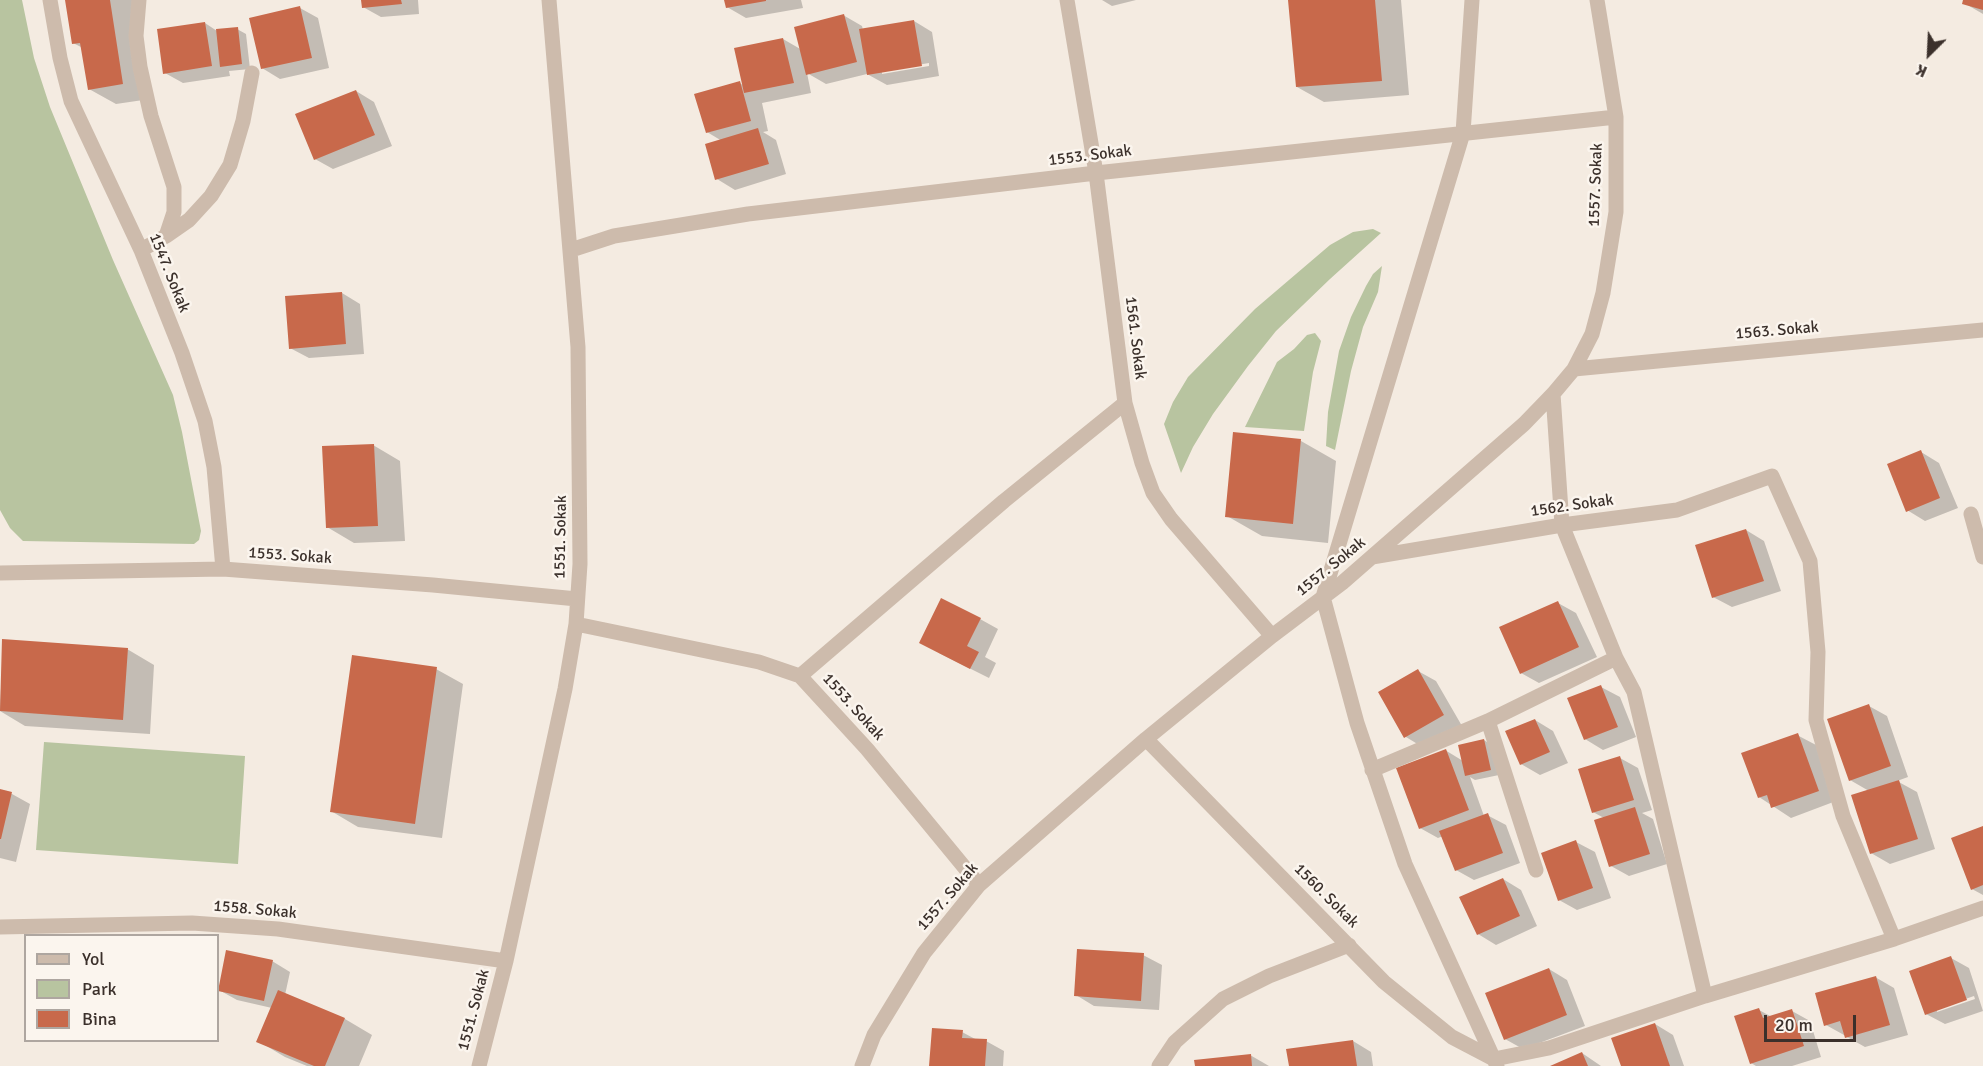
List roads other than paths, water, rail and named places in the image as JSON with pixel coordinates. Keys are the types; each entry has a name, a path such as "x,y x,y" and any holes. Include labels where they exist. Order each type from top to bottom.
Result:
{"street":[{"name":"1547. Sokak","path":"50,0 60,58 71,101 141,250 182,353 205,421 214,467 223,569"},
{"path":"139,0 136,36 140,68 151,116 174,187 174,212 166,236"},
{"name":"1551. Sokak","path":"478,1066 506,961 565,690 576,624 580,564 578,347 549,0"},
{"name":"1561. Sokak","path":"1067,0 1096,173 1125,403 1142,463 1153,493 1171,519 1272,636"},
{"path":"1472,0 1463,133 1323,597 1372,770 1405,864 1495,1063 1894,939 1983,908"},
{"name":"1557. Sokak","path":"862,1066 874,1035 924,952 979,885 1146,740 1372,556 1524,424 1574,369 1592,334 1605,282 1616,212 1616,117 1597,0"},
{"path":"141,250 189,220 211,196 230,165 243,121 252,73"},
{"name":"1553. Sokak","path":"571,250 614,236 748,214 1096,173 1616,117"},
{"name":"1563. Sokak","path":"1574,369 1983,330"},
{"path":"1553,394 1562,525 1616,658 1634,692 1705,996"},
{"path":"800,676 1005,501 1125,403"},
{"name":"1562. Sokak","path":"1372,556 1562,525 1677,510 1772,476 1810,561 1818,652 1816,720 1843,816 1894,939"},
{"path":"1971,514 1983,557"},
{"name":"1553. Sokak","path":"0,573 223,569 422,584 577,599"},
{"name":"1553. Sokak","path":"576,624 759,662 800,676 867,749 979,885"},
{"path":"1372,770 1488,721 1616,658"},
{"path":"1488,721 1536,870"},
{"name":"1560. Sokak","path":"1146,740 1384,982 1452,1037 1495,1063"},
{"name":"1558. Sokak","path":"0,927 192,923 278,929 506,961"},
{"path":"1159,1066 1175,1042 1223,999 1269,976 1348,945"}]}
